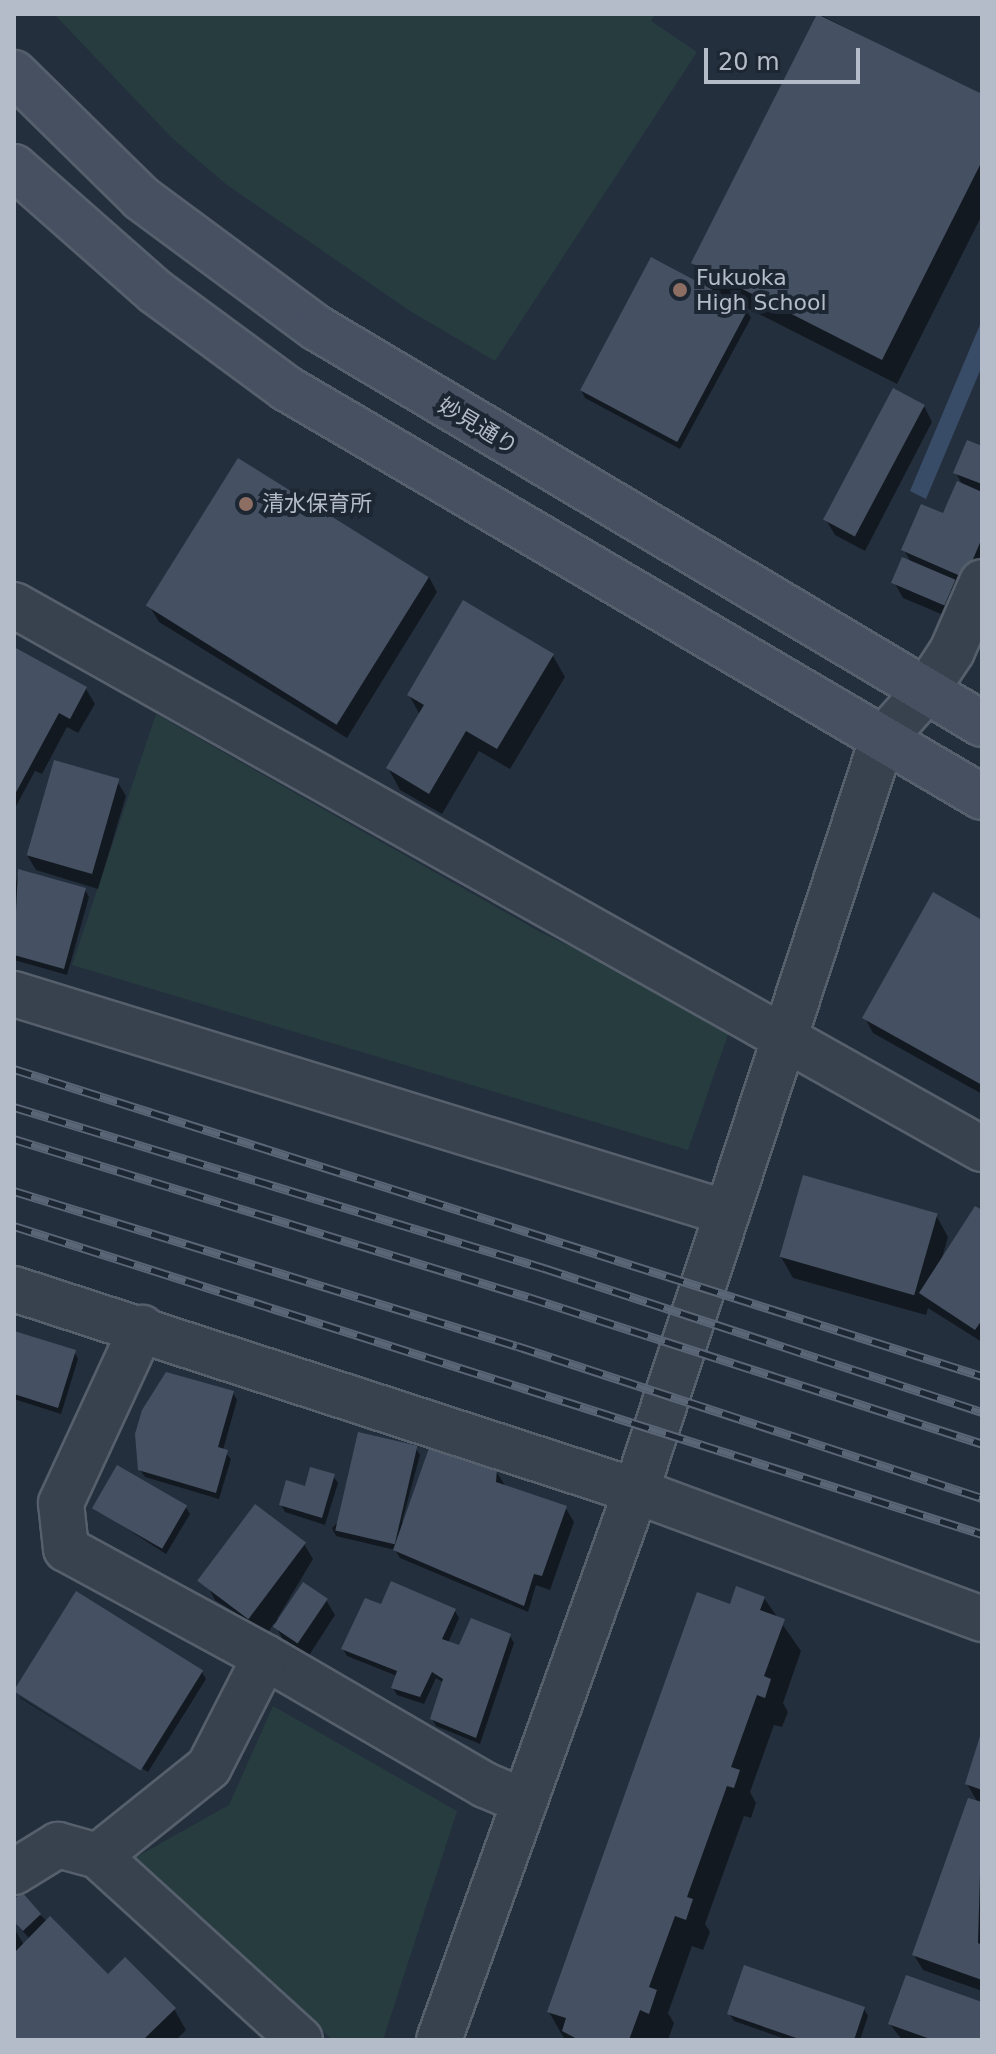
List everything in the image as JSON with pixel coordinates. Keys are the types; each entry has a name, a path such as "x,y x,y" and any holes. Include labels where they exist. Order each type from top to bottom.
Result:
{"main road":[{"name":"妙見通り","path":"14,73 141,198 317,328 982,724"},
{"path":"14,167 144,283 286,388 982,797"}],"street":[{"path":"439,2040 636,1491 788,1037 882,740 925,692 952,651 982,582"},
{"path":"14,605 788,1037 982,1149"},
{"path":"14,994 727,1213"},
{"path":"14,1289 142,1328 636,1491 982,1619"},
{"path":"142,1328 61,1503 66,1549 265,1657 485,1785 525,1802"},
{"path":"98,1856 209,1767 265,1657"},
{"path":"14,1872 58,1845 98,1856 300,2040"}],"green space":[{"path":"54,14 655,14 651,21 697,52 495,361 410,311 227,185 172,138"},
{"path":"156,714 540,932 732,1023 688,1150 72,965"},
{"path":"273,1706 457,1811 383,2040 333,2040 129,1861 229,1805"}],"water":[{"path":"982,320 982,366 926,499 910,491"}],"building":[{"path":"817,14 982,94 982,161 882,360 691,263"},
{"path":"651,257 748,309 677,442 580,390"},
{"path":"893,388 925,405 855,536 823,520"},
{"path":"967,440 982,446 982,484 953,473"},
{"path":"238,458 429,577 337,725 146,606"},
{"path":"957,481 982,492 982,538 965,578 901,550 921,504 943,513"},
{"path":"902,557 955,580 944,605 891,583"},
{"path":"463,600 554,654 497,749 466,731 429,794 386,768 424,705 407,695"},
{"path":"14,647 87,687 70,719 59,713 14,796"},
{"path":"54,760 119,779 92,874 27,855"},
{"path":"18,869 86,888 64,969 14,955"},
{"path":"933,892 982,920 982,1085 862,1018"},
{"path":"803,1175 938,1214 914,1295 780,1257"},
{"path":"975,1206 982,1210 982,1320 975,1330 919,1293"},
{"path":"14,1331 76,1350 58,1408 14,1394"},
{"path":"166,1372 234,1391 218,1447 228,1450 216,1493 138,1470 135,1434 142,1410"},
{"path":"358,1432 417,1446 395,1544 335,1530"},
{"path":"429,1448 497,1469 496,1482 567,1506 542,1576 534,1574 524,1606 393,1550"},
{"path":"117,1465 187,1506 162,1549 92,1508"},
{"path":"310,1467 335,1474 322,1518 279,1505 286,1480 305,1486"},
{"path":"255,1504 306,1543 248,1619 197,1581"},
{"path":"391,1581 456,1609 442,1639 459,1645 471,1618 511,1634 476,1738 430,1719 443,1679 432,1672 420,1697 391,1688 397,1671 341,1649 365,1598 381,1604"},
{"path":"303,1582 328,1599 298,1644 273,1627"},
{"path":"736,1586 765,1597 760,1610 785,1619 764,1676 771,1679 765,1698 757,1695 731,1767 740,1770 734,1788 727,1786 687,1897 693,1899 686,1920 675,1916 649,1987 657,1990 649,2014 640,2010 629,2040 579,2040 562,2031 566,2018 547,2012 697,1592 730,1604"},
{"path":"76,1591 203,1670 141,1771 14,1691"},
{"path":"982,1733 982,1790 965,1784"},
{"path":"968,1798 982,1802 978,1943 982,1945 982,1980 912,1955"},
{"path":"22,1892 41,1914 23,1931 14,1922 14,1899"},
{"path":"50,1916 108,1974 125,1957 176,2008 143,2040 14,2040 14,1953"},
{"path":"744,1965 865,2007 854,2040 802,2040 727,2014"},
{"path":"906,1975 982,2002 982,2040 933,2040 888,2024"}],"railway":[{"path":"14,1069 982,1376"},
{"path":"14,1107 544,1268 982,1412"},
{"path":"14,1139 528,1297 982,1444"},
{"path":"14,1191 517,1346 982,1498"},
{"path":"14,1226 982,1534"}],"place":[{"name":"Fukuoka High School","path":"680,290"},
{"name":"清水保育所","path":"246,504"}]}
